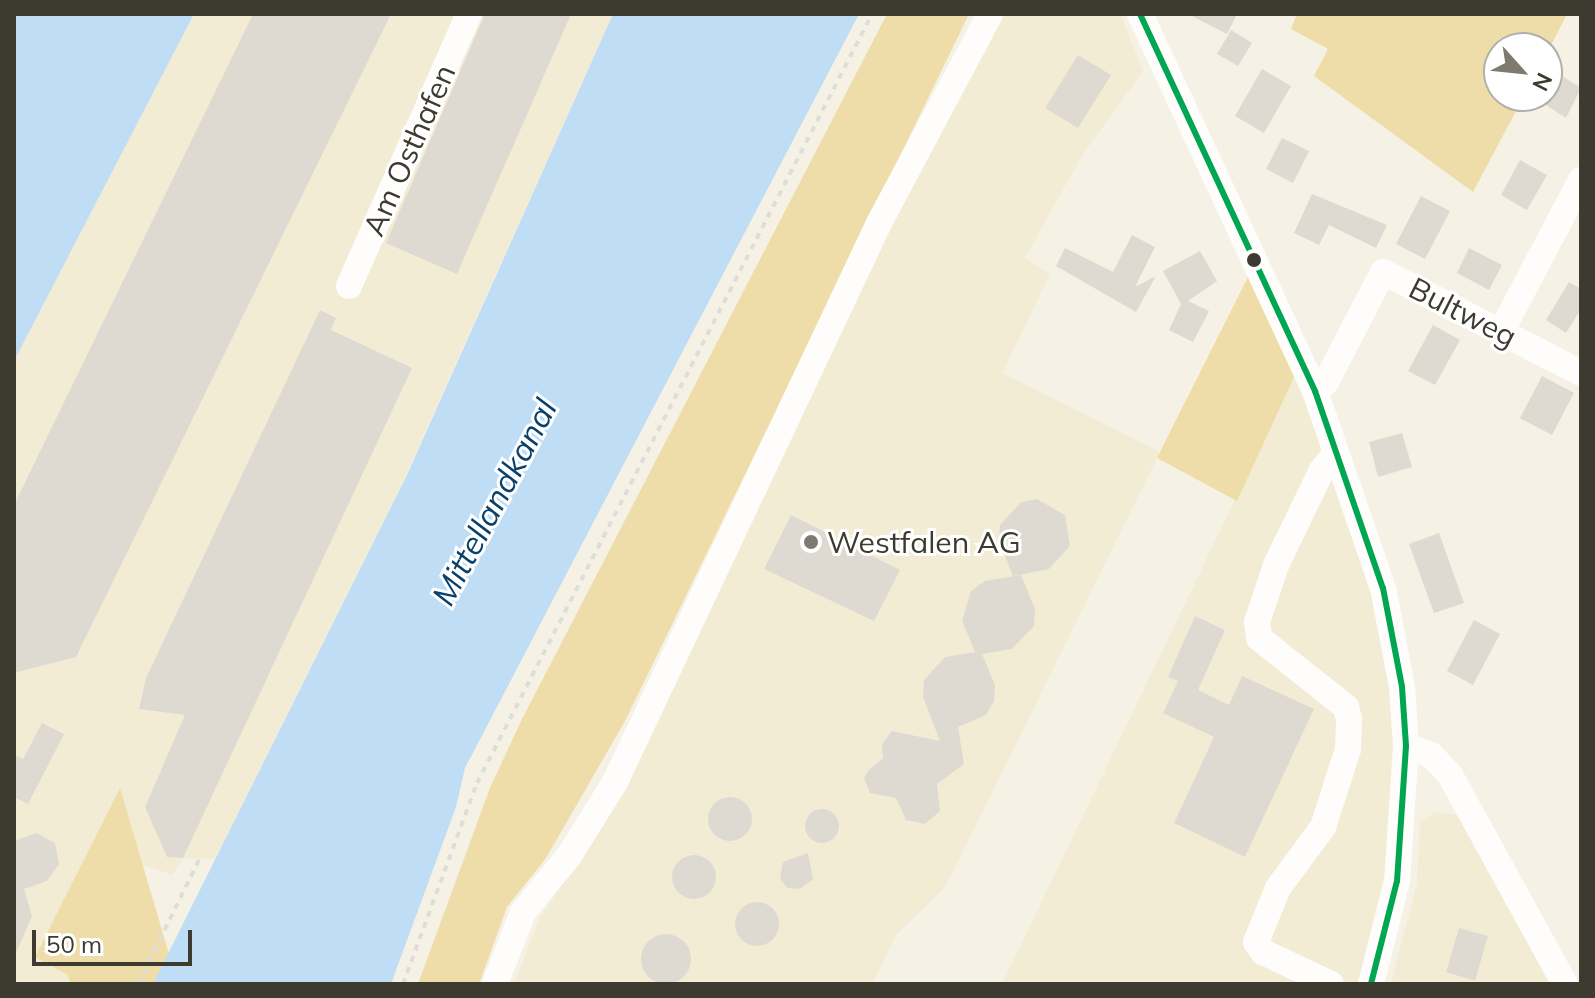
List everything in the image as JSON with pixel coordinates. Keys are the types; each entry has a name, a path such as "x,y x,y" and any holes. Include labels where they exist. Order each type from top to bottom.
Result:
{"street":[{"name":"Am Osthafen","path":"349,286 469,14"},
{"path":"495,984 523,912 569,856 615,782 879,223 990,14"},
{"path":"1140,14 1315,391 1383,588 1402,687 1406,746 1397,881 1371,984"},
{"path":"1502,330 1581,180"},
{"name":"Bultweg","path":"1315,391 1326,382 1383,272 1502,330 1581,373"},
{"path":"1331,984 1263,952 1256,942 1278,888 1323,827 1348,749 1349,719 1346,707 1259,638 1257,622 1300,516 1322,470 1336,453"},
{"path":"1406,746 1431,755 1450,775 1565,984"}],"path":[{"path":"403,984 477,783 872,14"},
{"path":"138,984 201,856"}],"shaded area":[{"path":"194,14 613,14 398,492 215,859 184,858 172,875 143,865 78,984 14,984 14,361"},
{"path":"887,14 969,14 625,721 546,858 507,907 479,984 418,984 490,788 521,721"},
{"name":"Westfalen AG","path":"1000,14 1121,14 1143,71 1081,157 1025,258 1050,274 1002,373 1160,452 946,886 896,935 872,984 514,984 539,919 626,786 913,180"},
{"path":"1297,14 1567,14 1558,32 1483,32 1483,112 1516,112 1473,192 1314,76 1328,49 1291,29"},
{"path":"1249,275 1295,375 1237,501 1157,458"},
{"path":"1307,350 1405,692 1408,806 1361,984 1002,984"},
{"path":"120,788 169,954 154,984 70,984 68,975 35,957"},
{"path":"1436,812 1457,815 1477,842 1554,984 1391,984 1417,883 1420,821"}],"water":[{"path":"14,14 194,14 14,361"},
{"name":"Mittellandkanal","path":"613,14 859,14 465,768 456,807 391,984 153,984 406,477"}],"building":[{"path":"253,14 391,14 76,657 14,673 14,505"},
{"path":"485,14 571,14 457,274 386,243"},
{"path":"1188,14 1237,14 1227,34"},
{"path":"1231,30 1252,43 1238,66 1217,54"},
{"path":"1078,55 1111,75 1078,128 1045,108"},
{"path":"1262,69 1291,86 1264,133 1235,116"},
{"path":"1563,77 1581,88 1566,118 1557,112 1563,112"},
{"path":"1282,138 1309,151 1293,183 1266,169"},
{"path":"1520,160 1547,175 1527,210 1501,195"},
{"path":"1312,194 1387,225 1376,248 1329,225 1319,245 1294,233"},
{"path":"1421,196 1450,211 1425,259 1396,244"},
{"path":"1132,235 1155,247 1135,287 1156,276 1136,312 1056,266 1065,248 1113,272"},
{"path":"1469,248 1502,265 1489,290 1457,273"},
{"path":"1200,251 1217,281 1188,301 1209,311 1193,342 1169,330 1181,304 1163,271"},
{"path":"1569,282 1581,289 1581,309 1566,333 1546,320"},
{"path":"320,310 336,318 331,330 412,368 183,858 167,857 145,807 185,715 139,709 146,678"},
{"path":"1433,325 1460,340 1435,385 1408,371"},
{"path":"1542,376 1574,393 1552,435 1520,418"},
{"path":"1402,433 1412,467 1378,477 1369,442"},
{"path":"1037,499 1065,515 1070,546 1049,569 1013,576 999,541 1000,525 1021,502"},
{"name":"Westfalen AG","path":"791,515 900,570 874,621 764,569"},
{"path":"1439,533 1464,603 1434,613 1409,544"},
{"path":"1021,575 1035,609 1034,626 1012,649 982,654 995,685 994,701 986,715 958,727 964,764 937,784 940,811 925,824 906,820 896,798 870,793 864,778 883,758 882,744 892,731 940,741 923,697 924,680 945,657 975,652 962,621 971,591 985,581"},
{"path":"1195,616 1225,630 1198,690 1229,705 1242,676 1314,709 1245,857 1174,823 1214,737 1163,713 1178,681 1168,677"},
{"path":"1474,620 1500,634 1473,685 1447,671"},
{"path":"42,723 64,734 28,804 14,797 14,755 23,759"},
{"path":"730,797 746,803 752,819 746,835 730,841 714,835 708,819 714,803"},
{"path":"822,809 834,814 839,826 834,838 822,843 810,838 805,826 810,814"},
{"path":"36,833 55,843 59,864 47,881 24,889 32,916 14,958 14,841"},
{"path":"808,853 813,879 800,889 787,888 780,878 783,862"},
{"path":"694,855 710,861 716,877 710,893 694,899 678,893 672,877 678,861"},
{"path":"757,902 773,908 779,924 773,940 757,946 741,940 735,924 741,908"},
{"path":"1459,928 1488,936 1475,981 1446,972"},
{"path":"666,934 684,941 691,959 684,977 666,984 648,977 641,959 648,941"}],"transit line":[{"path":"1140,14 1315,391 1383,588 1402,687 1406,746 1397,881 1371,984"}],"place":[{"name":"Westfalen AG","path":"811,542"}]}
